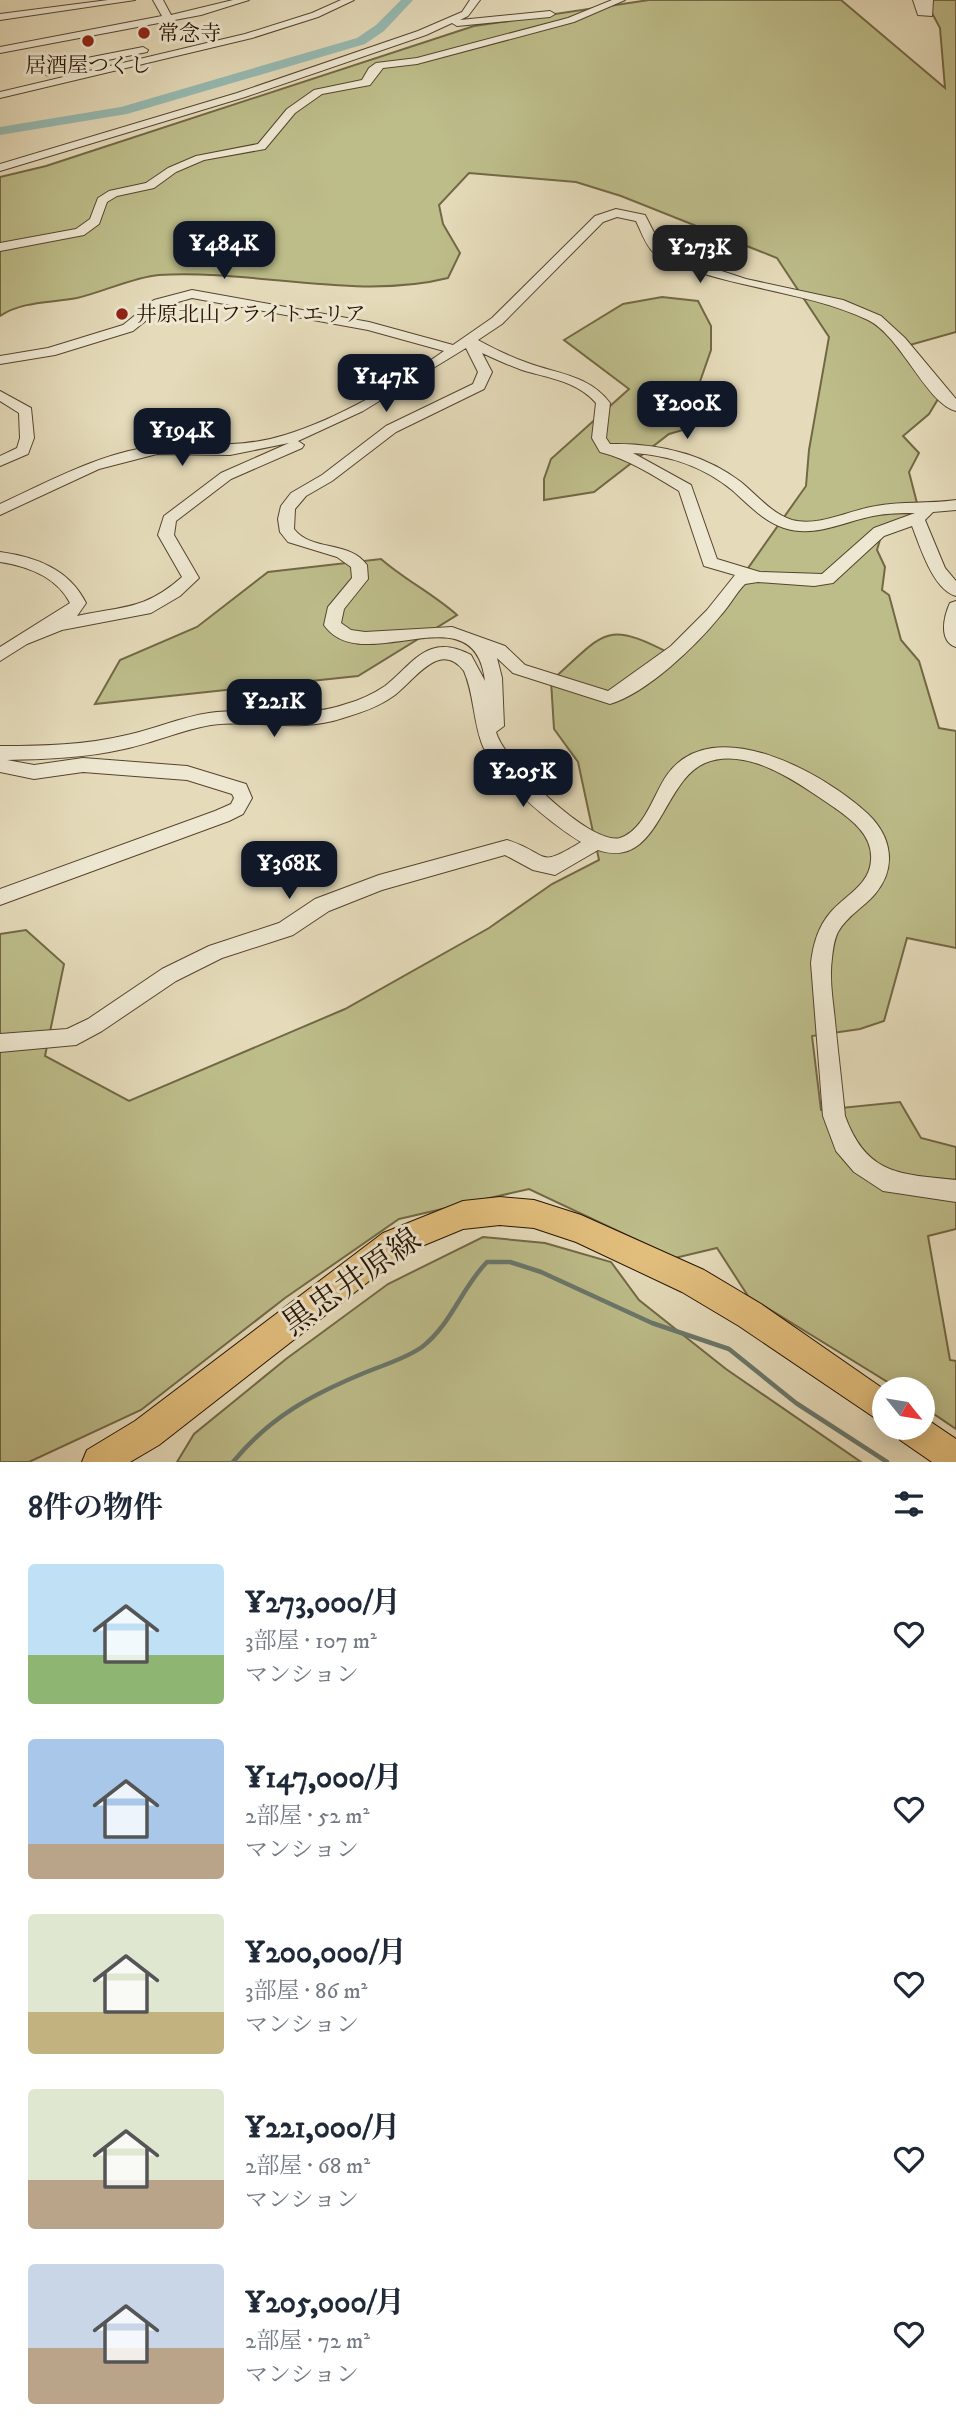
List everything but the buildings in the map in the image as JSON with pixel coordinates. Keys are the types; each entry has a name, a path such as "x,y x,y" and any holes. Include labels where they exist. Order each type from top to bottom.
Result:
{"main road":[{"name":"黒忠井原線","path":"99,1462 147,1433 394,1243 463,1215 500,1211 534,1214 582,1230 693,1281 750,1315 872,1400"},
{"path":"930,1440 956,1458"}],"street":[{"path":"44,0 45,12"},
{"path":"0,18 131,0"},
{"path":"158,0 168,18"},
{"path":"191,0 201,12"},
{"path":"0,50 201,12 244,0"},
{"path":"422,33 465,13 471,9 475,0"},
{"path":"0,168 82,146 467,20 561,13 617,0"},
{"path":"0,247 79,232 95,221 102,200 113,193 150,186 172,170 200,158 261,147 291,111 318,92 366,83 373,70 380,65 417,61 571,20 617,0"},
{"path":"918,0 921,13 929,14 928,0"},
{"path":"116,1 120,27"},
{"path":"0,87 90,60 248,30 345,2"},
{"path":"0,94 248,36 345,2"},
{"path":"54,39 61,47 104,67 93,74"},
{"path":"0,510 22,497 94,466 157,450 230,451 292,438 358,408 462,345 516,303 599,219 625,213 645,221 657,250 669,258 743,282 838,303 876,319 900,341 940,392 956,407"},
{"path":"0,360 50,352 128,328 159,303 192,294 462,345 575,382 599,397 603,403 599,438 605,449 640,461 686,488 710,562 760,577"},
{"path":"462,345 485,372 479,386 432,407 365,446 347,464 298,495 289,505 285,521 290,536 299,542 348,554 359,565 360,579 333,614 332,625 338,632 367,637 447,632 499,650 519,669 610,698 639,682 675,653 715,612 740,579 827,579 879,532 956,505"},
{"path":"0,395 26,411 27,438 23,451 0,461"},
{"path":"24,638 29,639 62,624 143,612 173,594 191,578 166,535 169,519 214,483 299,443 329,425 330,421"},
{"path":"605,449 637,448 680,457 721,475 774,518 800,527 814,527 886,509 922,515"},
{"path":"0,499 22,497"},
{"path":"922,515 939,570 956,591"},
{"path":"0,557 21,562 62,579 74,593 78,603 73,611 24,638 0,655"},
{"path":"956,607 951,623 956,640"},
{"path":"479,644 487,653 492,674 495,732 490,742"},
{"path":"0,753 141,739 188,722 222,718 295,720 331,716 377,698 391,690 427,657 446,652 464,657 473,667 490,742 498,757 541,799 595,843 608,846 630,842 648,823 680,771 700,758 721,752 751,757 801,778 837,800 866,824 876,835 880,845 879,873 875,882 837,918 830,929 821,956 820,975 834,1116 844,1144 852,1156 875,1174 906,1187 956,1191"},
{"path":"0,765 34,772 83,765 187,773 234,786 243,793 237,809 222,816 0,897"},
{"path":"0,1043 69,1038 95,1026 169,975 216,952 286,929 322,905 379,883 507,847 540,865 555,867 595,843"}],"green space":[{"path":"649,0 841,0 945,88 940,28 925,0 956,0 956,332 899,348 938,399 929,414 903,436 919,453 909,472 917,503 915,515 884,526 877,550 885,567 882,590 889,595 901,640 919,661 939,728 956,731 956,948 907,938 884,1021 860,1029 812,1036 821,1110 900,1102 921,1138 956,1147 956,1229 928,1236 950,1360 956,1361 956,1429 935,1415 935,1377 880,1377 748,1296 717,1248 675,1258 529,1189 399,1219 285,1298 141,1410 29,1462 0,1462 0,934 26,930 64,964 45,1056 129,1101 345,1009 489,928 552,884 599,860 578,762 554,729 551,681 596,641 607,636 619,634 634,637 675,656 707,626 806,486 809,450 829,337 777,258 621,196 576,182 469,173 439,205 443,224 460,253 448,278 413,284 341,286 231,276 159,275 77,298 27,305 0,316 0,177 46,166 474,26"},
{"path":"662,297 698,301 711,326 711,350 683,430 669,434 594,492 544,500 544,479 551,459 629,389 564,340 623,304"},
{"path":"381,559 457,615 358,676 95,704 120,660 197,627 268,572"},
{"path":"483,1237 545,1243 611,1262 639,1300 726,1369 861,1462 177,1462 194,1434 286,1359 388,1284"}],"waterway":[{"path":"0,131 122,111 315,56 361,41 380,28 407,0"},
{"path":"233,1462 262,1432 292,1409 326,1390 422,1347 441,1328 487,1262 510,1262 541,1272 652,1323 729,1349 796,1403 887,1462"}],"place":[{"name":"常念寺","path":"144,33"},
{"name":"居酒屋つくし","path":"88,41"},
{"name":"井原北山フライトエリア","path":"122,314"}]}
